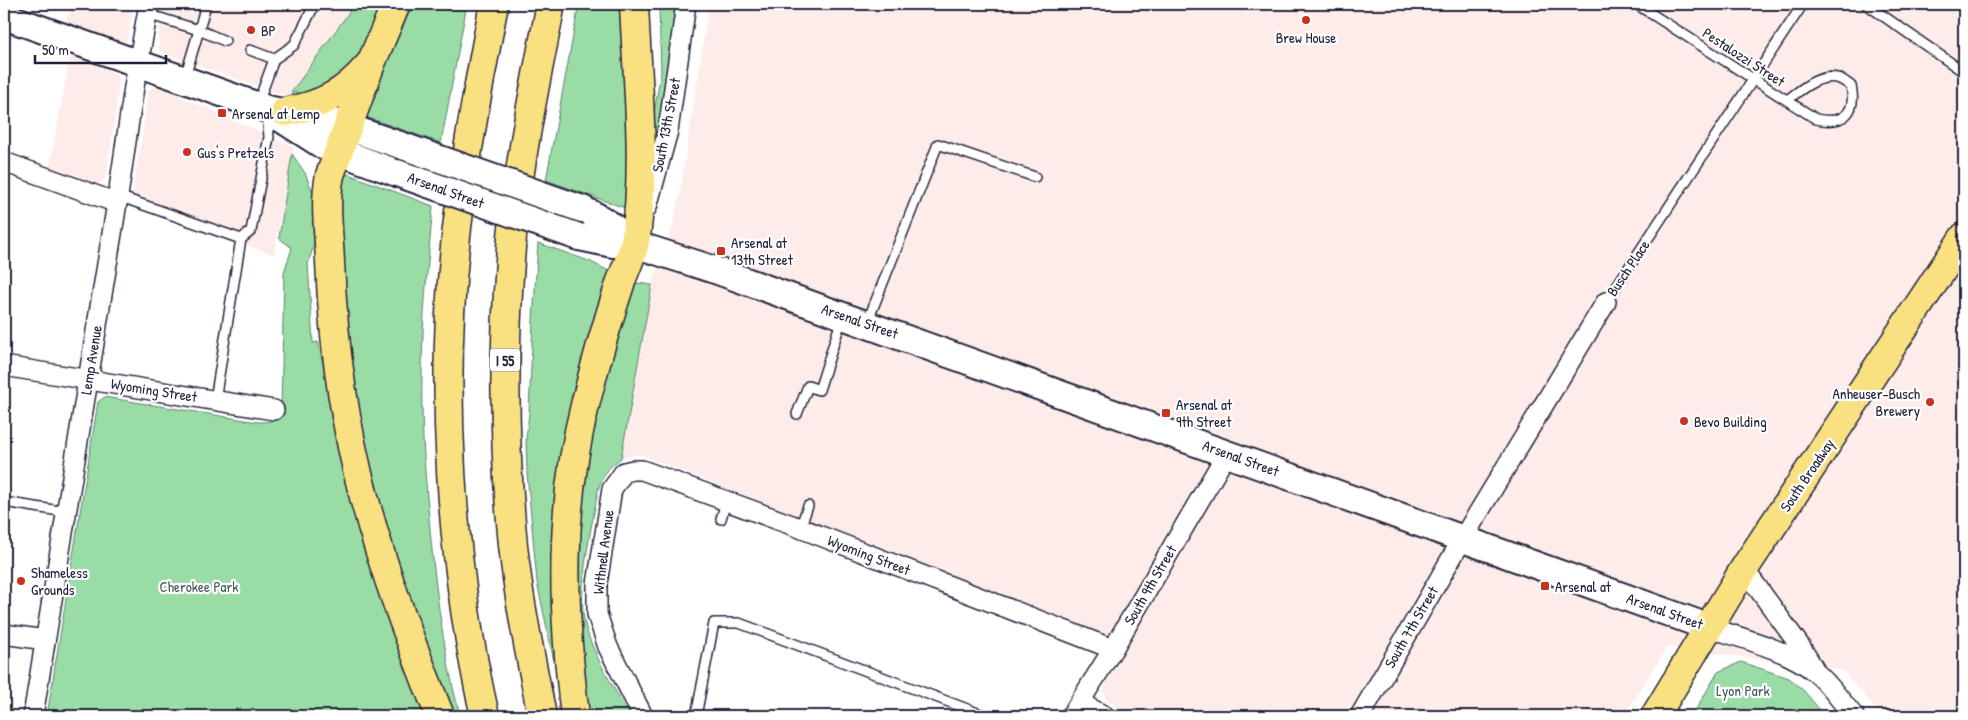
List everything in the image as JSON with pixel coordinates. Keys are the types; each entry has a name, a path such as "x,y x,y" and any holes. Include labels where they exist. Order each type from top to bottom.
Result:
{"main road":[{"path":"396,4 372,61 328,184 331,285 337,354 350,431 365,500 386,571 440,716"},
{"path":"486,716 466,610 454,513 449,419 451,322 457,229 470,133 494,4"},
{"name":"I 55","path":"542,716 526,638 513,546 506,449 505,355 510,260 521,164 551,4"},
{"path":"575,716 565,609 566,524 571,471 588,394 621,281 634,244 640,160 634,4"},
{"name":"Arsenal Street","path":"4,16 270,109 348,127 582,210 618,229 634,244"},
{"path":"270,109 305,108 341,93 354,82 372,61"},
{"name":"Arsenal Street","path":"270,109 301,133 338,152 579,237 613,244 634,244 724,273 1708,627"},
{"name":"South Broadway","path":"1655,716 1744,569 1964,238"}],"street":[{"name":"South 13th Street","path":"634,244 668,131 686,4"},
{"name":"Lemp Avenue","path":"32,716 148,9"},
{"path":"4,162 118,199"},
{"name":"Busch Place","path":"1462,538 1606,302"},
{"name":"Wyoming Street","path":"4,366 274,410"},
{"name":"South 9th Street","path":"1076,709 1227,453"},
{"name":"Wyoming Street","path":"624,472 642,470 724,510 800,528 1113,649"},
{"name":"Withnell Avenue","path":"624,472 612,489 597,584 597,614 608,647 643,716"},
{"name":"South 7th Street","path":"1360,716 1462,538"},
{"name":"Arsenal Street","path":"1744,569 1800,646 1816,672 1854,716"},
{"name":"Arsenal Street","path":"1708,627 1780,652 1816,672"},
{"path":"4,634 45,640"},
{"path":"1076,709 1105,716"}],"lane":[{"path":"184,79 206,4"},
{"name":"Pestalozzi Street","path":"1636,4 1816,119 1828,122 1843,118 1852,110 1854,96 1852,86 1838,78 1821,79 1810,84 1787,100"},
{"name":"Busch Place","path":"1606,302 1803,4"},
{"path":"1866,4 1964,72"},
{"path":"274,59 294,45 313,8"},
{"path":"148,9 225,41"},
{"path":"250,50 274,59"},
{"path":"215,400 241,239 251,231 269,137 274,59"},
{"path":"797,414 808,386 820,390 938,144 1034,177"},
{"path":"118,199 241,239"},
{"path":"4,502 66,512"},
{"path":"800,528 808,506"},
{"path":"696,716 714,623 739,623 986,716"}],"shaded area":[{"path":"73,4 134,4 128,38 125,42 120,43 65,23"},
{"path":"163,4 333,4 351,11 289,97 165,54 159,50 158,37"},
{"name":"Anheuser-Busch Brewery","path":"709,4 1964,4 1964,716 1882,716 1842,670 1667,647 1624,716 1132,716 1108,702 1103,693 1105,683 1129,644 638,454 621,458 652,285 672,229 680,193"},
{"path":"70,56 109,70 120,79 106,178 94,185 49,171"},
{"path":"157,86 294,147 274,255 131,204 149,90"}],"green space":[{"path":"338,4 383,4 361,53 342,78 329,86 312,92 291,93 350,11"},
{"path":"413,4 467,4 441,143 363,116"},
{"path":"579,4 627,4 632,151 625,208 546,180"},
{"path":"654,4 675,4 667,88 654,147 652,126 661,71 659,10 656,9"},
{"name":"Cherokee Park","path":"292,154 305,173 314,195 318,231 308,264 313,343 318,342 322,360 328,373 433,716 47,716 98,402 105,397 257,422 274,420 281,413 284,272 292,248 279,238"},
{"path":"348,174 433,206 423,333 423,441 436,586 448,665 460,716 449,716 404,597 357,426 338,241 342,184 344,177"},
{"path":"538,243 589,261 613,273 582,382 558,680 537,582 527,472 526,438"},
{"path":"635,284 652,285 621,458 606,472 598,490 583,583 583,612 589,638 602,666 630,716 589,716 580,635 578,594 579,540 589,451 586,445 630,289"},
{"name":"Lyon Park","path":"1741,662 1789,678 1804,691 1825,716 1692,716 1718,672"}],"place":[{"name":"Brew House","path":"1306,20"},
{"name":"BP","path":"251,30"},
{"name":"Arsenal at Lemp","path":"222,113"},
{"name":"Gus's Pretzels","path":"187,152"},
{"name":"Arsenal at 13th Street","path":"721,251"},
{"name":"Anheuser-Busch Brewery","path":"1930,402"},
{"name":"Arsenal at 9th Street","path":"1166,413"},
{"name":"Bevo Building","path":"1684,421"},
{"name":"Shameless Grounds","path":"21,581"},
{"name":"Arsenal at","path":"1545,586"}]}
